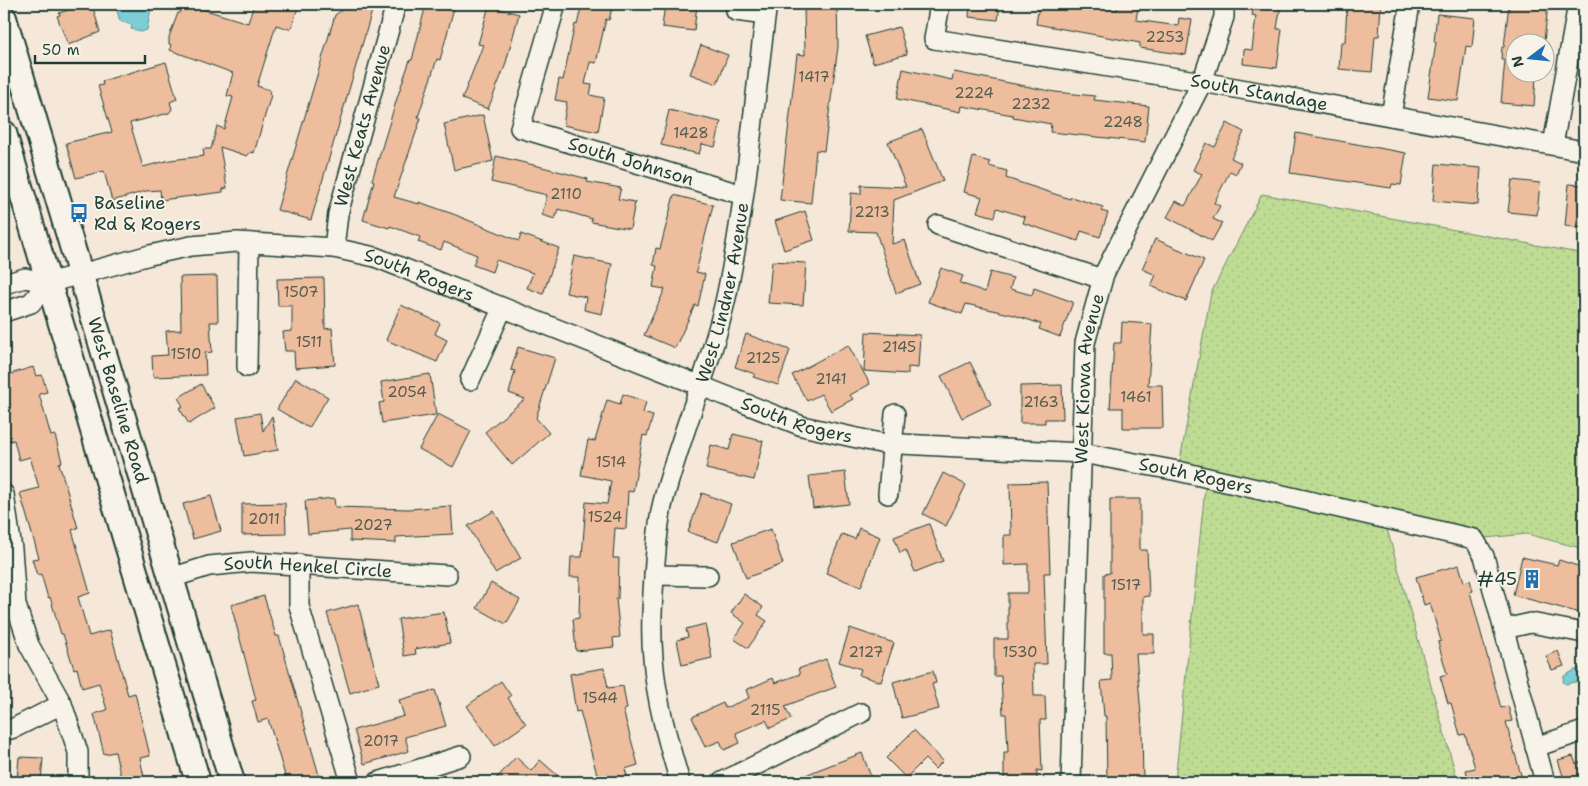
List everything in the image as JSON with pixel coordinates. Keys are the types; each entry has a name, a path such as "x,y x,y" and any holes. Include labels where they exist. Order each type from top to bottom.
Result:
{"main road":[{"name":"West Baseline Road","path":"4,18 232,782"},
{"name":"West Baseline Road","path":"4,133 198,782"}],"street":[{"name":"West Keats Avenue","path":"334,248 338,214 396,4"},
{"name":"South Johnson","path":"556,4 520,128 743,195"},
{"name":"South Standage","path":"940,4 934,40 1202,82 1584,151"},
{"name":"West Kiowa Avenue","path":"1070,782 1085,344 1102,279 1202,82 1224,17 1224,4"},
{"path":"1391,116 1410,4"},
{"path":"1553,145 1578,4"},
{"path":"736,11 766,9"},
{"name":"West Lindner Avenue","path":"680,782 667,740 653,658 651,615 654,575 662,505 727,294 743,195 766,9"},
{"path":"938,225 1102,279"},
{"name":"South Rogers","path":"4,284 25,278 48,283 191,246 249,243 334,248 375,257 502,309 802,426 891,443 1082,453 1178,471 1474,539 1484,556 1545,782"},
{"path":"247,367 249,243"},
{"path":"4,312 31,303 48,283"},
{"path":"470,380 502,309"},
{"path":"888,494 895,414"},
{"path":"4,494 12,549 16,605 29,645 62,704 78,752 78,782"},
{"name":"South Henkel Circle","path":"171,578 209,566 232,562 299,564 447,575"},
{"path":"299,564 299,606 351,782"},
{"path":"654,575 708,576"},
{"path":"1504,629 1531,623 1584,633"},
{"path":"4,731 14,728 62,704"},
{"path":"722,782 861,713"},
{"path":"1535,747 1584,731"},
{"path":"378,782 461,756"}],"green space":[{"path":"1262,194 1584,254 1584,549 1527,534 1474,539 1384,518 1458,782 1175,782 1206,478 1178,471 1211,293"}],"water":[{"path":"115,4 162,4 151,7 147,30 141,32 131,29 132,25 120,21"},
{"path":"1579,668 1584,669 1584,680 1566,684 1563,682 1564,676"}],"building":[{"path":"92,4 100,32 68,45 57,16 60,15 59,13"},
{"path":"254,4 299,4 292,27 289,29 276,25 257,86 270,90 269,94 271,95 254,153 251,152 247,156 220,147 227,188 223,189 223,192 161,200 160,190 146,191 112,201 104,171 76,178 66,143 112,132 98,86 103,85 102,81 166,62 177,99 170,102 172,109 169,113 130,123 143,167 170,160 204,156 203,149 211,149 217,126 224,129 233,97 227,96 233,73 170,50 169,37 178,13 183,8 187,9 189,5 248,23"},
{"path":"344,4 374,4 311,220 277,210 335,15 343,9"},
{"path":"426,4 455,4 440,60 437,59 418,117 421,118 394,197 419,204 419,202 519,241 521,234 559,248 543,294 527,288 533,273 496,260 492,272 473,265 477,255 444,242 441,250 418,242 420,237 390,226 389,228 363,220 374,181 372,180 398,95 410,60 412,60"},
{"path":"582,4 613,4 609,20 606,19 596,63 590,62 585,84 592,85 590,95 604,98 598,132 563,125 567,102 555,100 559,79 563,80 575,24 577,25"},
{"path":"665,4 697,4 694,31 662,27"},
{"path":"970,4 1000,4 998,20 969,17"},
{"path":"1039,4 1082,4 1117,10 1118,5 1138,7 1136,20 1178,26 1179,18 1192,20 1186,55 1140,48 1140,43 1036,24"},
{"path":"1254,4 1281,4 1277,29 1282,29 1277,68 1243,64 1244,49 1252,50 1256,16 1252,15"},
{"path":"1358,4 1381,4 1379,36 1375,36 1372,72 1339,69 1341,42 1345,42 1347,5 1358,6"},
{"path":"1509,4 1548,4 1545,32 1506,32 1506,82 1536,82 1534,106 1501,103 1505,60 1501,60 1502,47 1504,47"},
{"path":"804,5 837,5 838,47 824,151 816,150 811,203 780,200 797,54 805,55"},
{"path":"489,6 519,14 505,66 488,109 462,99 483,45 478,44"},
{"path":"1437,14 1475,18 1472,47 1466,46 1458,101 1428,97 1436,42 1434,42"},
{"path":"899,27 907,54 873,63 865,36"},
{"path":"701,45 728,55 717,84 690,74"},
{"path":"903,69 952,80 954,72 1055,92 1095,96 1094,100 1149,106 1145,142 1050,132 1051,124 1013,117 1013,115 962,106 961,112 897,99"},
{"path":"669,110 721,122 715,147 702,144 699,154 661,145"},
{"path":"483,115 493,161 454,170 444,124"},
{"path":"1227,123 1244,132 1231,158 1241,163 1236,174 1230,171 1214,203 1220,206 1213,219 1222,223 1212,241 1167,217 1176,201 1185,206 1202,174 1193,170 1206,143 1215,147"},
{"path":"922,129 943,181 894,200 892,244 905,240 920,284 896,293 876,232 849,231 851,193 861,194 861,185 906,187 888,142"},
{"path":"1296,133 1406,153 1401,185 1392,184 1391,188 1290,173"},
{"path":"496,156 588,179 587,182 621,188 618,199 635,202 630,229 591,222 592,219 558,209 555,219 542,215 547,195 491,182"},
{"path":"973,157 990,162 989,166 1007,171 1006,178 1070,199 1071,197 1103,207 1101,211 1108,213 1100,237 1081,231 1078,241 1023,223 1025,217 997,208 995,217 977,212 982,197 964,192"},
{"path":"1436,164 1481,168 1478,205 1433,201"},
{"path":"1512,180 1540,183 1537,215 1508,212"},
{"path":"1569,184 1584,185 1584,228 1565,226"},
{"path":"674,195 713,205 696,272 705,274 698,306 695,305 675,348 644,335 665,289 653,287 657,266 653,265 656,248 660,249"},
{"path":"805,211 814,240 784,250 775,221"},
{"path":"1155,239 1204,260 1186,301 1151,286 1156,275 1142,269"},
{"path":"574,256 612,264 602,314 584,310 586,297 566,293"},
{"path":"772,261 806,263 803,305 768,303"},
{"path":"941,268 963,276 960,283 985,292 990,272 1013,278 1010,289 1032,295 1034,288 1073,302 1060,337 1039,329 1041,324 1014,315 966,304 962,314 928,302"},
{"path":"217,276 218,322 210,322 212,352 205,353 206,375 153,377 152,356 168,355 166,331 181,330 180,277"},
{"path":"324,278 325,329 332,328 335,365 295,368 294,351 285,351 283,332 292,331 292,306 278,306 277,279"},
{"path":"401,305 440,323 435,334 447,340 437,362 386,340"},
{"path":"1122,322 1152,324 1148,385 1162,385 1163,428 1123,428 1123,408 1110,408 1114,343 1121,343"},
{"path":"866,332 920,335 918,368 908,367 908,374 864,371"},
{"path":"746,334 790,350 778,385 753,377 755,374 735,367"},
{"path":"848,345 870,384 850,395 853,399 831,411 821,394 807,401 792,375"},
{"path":"518,347 555,358 536,418 549,433 512,465 485,432 525,399 509,393 515,371 511,370"},
{"path":"970,362 991,404 962,418 941,376"},
{"path":"33,367 36,376 42,375 47,392 39,394 51,436 55,435 62,462 59,463 78,528 72,530 90,593 78,597 89,636 110,630 128,695 135,693 150,756 140,758 145,782 122,782 115,752 104,754 94,714 107,710 99,683 82,688 77,668 74,669 50,597 48,598 41,574 37,575 32,559 39,558 20,493 39,488 30,457 19,460 14,440 6,442 4,433 4,376"},
{"path":"430,374 436,415 382,423 379,403 384,402 381,382"},
{"path":"296,378 328,397 309,428 277,409"},
{"path":"201,384 215,408 189,424 179,408 183,406 178,398"},
{"path":"1062,385 1063,419 1045,419 1045,423 1020,423 1020,386"},
{"path":"623,394 646,402 643,413 653,416 647,436 643,435 633,492 628,491 626,529 615,528 613,558 619,558 618,599 616,599 620,637 613,638 614,647 576,651 573,619 579,618 580,577 570,577 571,557 582,557 586,502 607,504 611,481 581,475 588,440 595,441 607,400 620,404"},
{"path":"260,413 263,431 272,416 278,450 244,456 237,417"},
{"path":"438,414 471,431 453,467 419,449"},
{"path":"733,434 763,441 754,480 706,469 711,445 729,450"},
{"path":"845,472 849,504 813,508 809,476"},
{"path":"943,473 966,485 946,526 923,514"},
{"path":"1047,482 1050,573 1044,573 1047,664 1033,664 1034,696 1045,696 1046,720 1040,720 1042,771 1037,770 1037,782 1004,782 1004,752 1008,752 1006,714 1003,714 1001,676 994,676 994,639 1008,639 1008,593 1028,593 1028,564 1004,565 1004,535 1011,535 1010,483"},
{"path":"702,493 731,504 718,542 688,532"},
{"path":"211,496 221,531 193,539 183,504"},
{"path":"334,498 335,507 408,509 451,506 453,534 396,537 396,543 350,541 350,530 308,534 305,501"},
{"path":"1110,499 1140,499 1140,550 1147,550 1149,596 1143,597 1143,634 1154,634 1154,654 1136,654 1142,727 1143,782 1107,782 1106,716 1104,716 1101,681 1112,680 1111,653 1104,653 1104,574 1110,573"},
{"path":"285,503 286,534 242,535 242,504"},
{"path":"494,511 521,558 495,573 468,526"},
{"path":"929,524 943,561 915,572 906,550 900,553 894,537"},
{"path":"859,528 880,537 861,587 826,573 842,534 855,539"},
{"path":"771,529 783,564 746,578 733,542"},
{"path":"1522,557 1557,565 1559,560 1584,568 1584,614 1513,595"},
{"path":"1459,565 1464,582 1470,580 1473,591 1470,592 1501,708 1508,706 1512,721 1506,722 1523,782 1469,782 1466,770 1475,768 1465,734 1460,735 1451,703 1448,703 1440,676 1447,674 1438,642 1441,641 1430,603 1424,605 1416,577"},
{"path":"491,583 520,600 506,624 477,608"},
{"path":"744,594 763,607 758,615 767,621 748,648 734,639 745,623 731,613"},
{"path":"264,596 276,636 279,636 321,782 287,782 268,719 258,722 252,701 256,700 231,605"},
{"path":"358,604 379,684 350,693 327,613"},
{"path":"444,612 450,643 415,649 416,654 404,656 398,619"},
{"path":"705,624 712,658 682,665 677,640 688,637 686,629"},
{"path":"850,628 894,643 881,682 859,675 861,669 839,662"},
{"path":"1558,651 1564,666 1552,670 1546,656"},
{"path":"826,659 836,687 785,706 791,719 770,728 766,720 736,733 740,743 724,750 720,741 705,747 692,717 723,703 725,708 749,698 746,690 773,678 775,683 800,674 798,669"},
{"path":"604,668 608,688 623,686 627,709 623,710 638,765 625,769 629,782 599,782 580,711 576,712 570,674"},
{"path":"933,671 936,683 932,684 939,709 902,718 893,682"},
{"path":"501,681 511,696 508,698 526,724 495,746 467,706"},
{"path":"435,690 446,726 405,737 409,751 364,764 354,730 404,716 399,700"},
{"path":"914,730 943,761 935,769 925,759 906,778 886,758"},
{"path":"862,753 873,782 790,782 815,771"},
{"path":"1573,756 1576,764 1584,761 1584,782 1565,782 1558,760"},
{"path":"19,757 43,758 41,782 17,780"},
{"path":"516,757 531,771 540,760 565,782 493,782"}],"place":[{"name":"Baseline Rd & Rogers","path":"79,213"},
{"name":"#45","path":"1532,579"}]}
